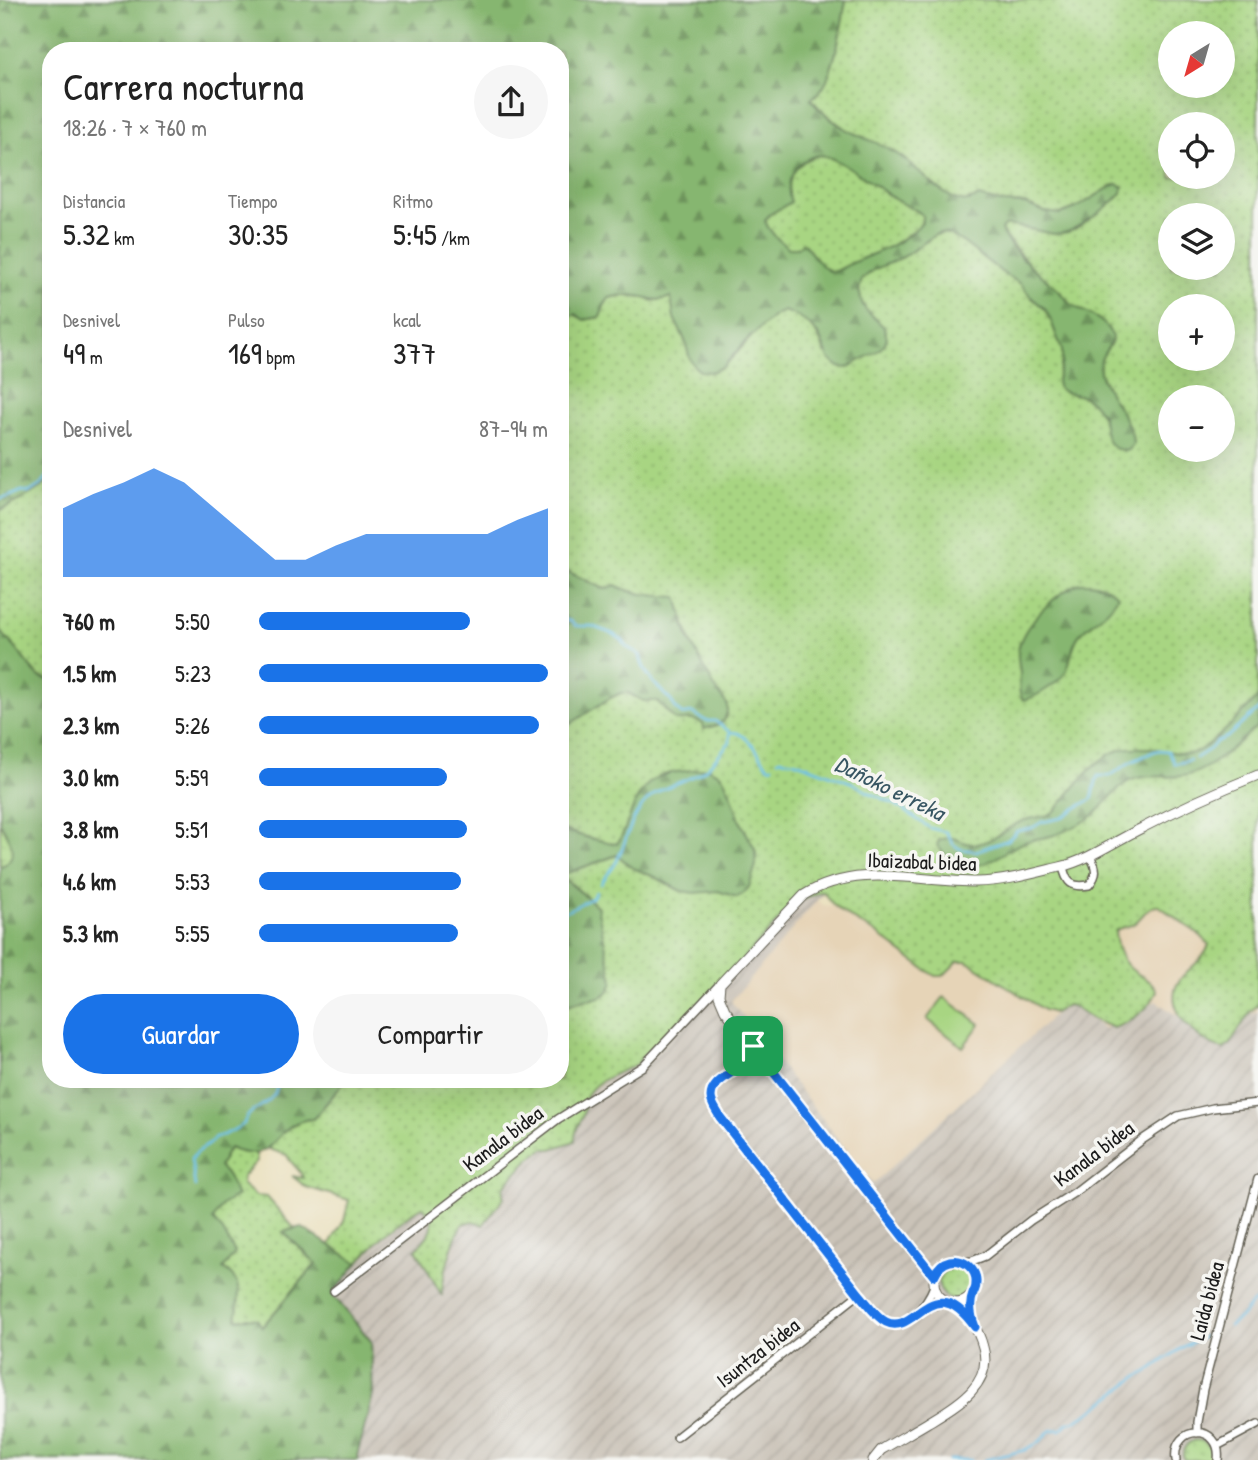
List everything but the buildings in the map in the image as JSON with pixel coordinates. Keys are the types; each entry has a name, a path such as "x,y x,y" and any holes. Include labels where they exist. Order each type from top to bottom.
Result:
{"street":[{"name":"Ibaizabal bidea","path":"720,985 804,895 813,889 866,876 976,882 1063,866 1090,856 1207,795 1258,775"},
{"path":"1063,866 1066,878 1071,884 1079,887 1089,885 1095,878 1096,871 1090,856"},
{"path":"720,985 719,996 725,1010 909,1244 934,1281 940,1298 965,1314 980,1335 985,1366 973,1390 955,1406 881,1450 873,1460"},
{"name":"Kanala bidea","path":"334,1291 558,1119 643,1066 720,985"},
{"path":"743,1064 753,1046"},
{"path":"763,1059 743,1064 720,1082 711,1095 712,1103 720,1117 859,1294 881,1320 891,1324 904,1322 919,1311 929,1298 942,1264 956,1260 963,1262 976,1277 972,1295 975,1327"},
{"name":"Kanala bidea","path":"963,1262 985,1256 1031,1220 1178,1116 1213,1108 1258,1103"},
{"name":"Laida bidea","path":"1197,1433 1203,1389 1258,1179"},
{"name":"Isuntza bidea","path":"677,1437 859,1294"},
{"path":"919,1311 967,1300 972,1295"},
{"path":"1217,1446 1258,1424"},
{"path":"1176,1460 1180,1441 1197,1433 1209,1436 1217,1446 1218,1460"}],"shaded area":[{"path":"1258,787 1258,1011 1203,1034 1104,1029 1068,1003 873,1184 731,1001 733,986 811,902 818,901 832,906 834,901"},
{"path":"824,892 731,1001 873,1184 1068,1002 1104,1029 1156,1001 1203,1034 1258,1011 1258,1460 358,1460 332,1294 376,1243 401,1221 423,1207 432,1218 431,1230 426,1238 442,1291 455,1237 463,1224 473,1221 482,1225 503,1195 504,1187 521,1166 539,1151 552,1149 574,1138 586,1100 592,1090 608,1078 632,1068 722,983 795,902"}],"green space":[{"path":"0,0 846,0 831,69 822,89 811,99 838,124 892,151 949,196 960,201 978,197 1004,203 1025,204 1045,212 1060,214 1076,208 1112,186 1118,184 1123,187 1122,193 1115,200 1068,232 1054,234 1009,225 1001,230 1018,254 1069,302 1098,319 1110,332 1111,342 1102,358 1100,372 1132,436 1133,444 1125,451 1114,448 1109,443 1102,415 1092,402 1058,388 1062,350 1045,309 1021,284 949,234 935,235 903,257 875,269 862,279 859,290 862,303 884,327 887,338 879,350 847,368 839,367 829,359 819,335 811,326 784,311 775,315 748,339 723,367 711,372 700,371 690,359 674,318 671,297 657,300 630,295 616,296 609,298 600,317 584,320 576,314 569,316 569,42 42,42 42,487 0,510","holes":["821,155 851,168 922,215 922,222 907,237 879,252 838,270 827,270 803,243 797,248 785,245 772,233 765,221 769,215 791,202 791,178 805,160"]},
{"path":"846,0 1258,0 1258,1005 1224,1049 1204,1041 1186,1024 1175,1003 1177,984 1201,959 1209,944 1159,906 1149,909 1133,924 1115,931 1123,959 1135,972 1151,982 1157,991 1139,1014 1113,1028 1072,1006 1067,1005 1054,1013 1044,1010 967,961 958,961 943,976 935,976 876,933 840,911 824,892 820,892 795,902 722,983 639,1060 641,1062 610,1076 590,1091 575,1141 544,1149 530,1158 504,1187 504,1198 483,1225 473,1221 463,1224 449,1259 442,1296 416,1249 429,1234 432,1225 423,1207 397,1224 358,1263 329,1245 344,1221 349,1200 306,1187 292,1176 303,1178 287,1155 269,1149 288,1128 313,1119 339,1088 569,1088 569,1004 594,999 598,916 597,906 569,882 569,872 618,855 633,868 681,891 718,891 737,897 756,865 756,853 721,775 694,770 659,776 639,795 617,844 569,832 569,713 604,703 621,693 628,693 643,701 657,701 677,719 695,719 703,724 726,718 727,709 697,656 677,597 637,593 615,585 602,588 569,572 569,316 578,316 584,320 600,317 609,298 625,295 653,301 671,297 680,329 711,372 730,360 764,323 784,311 799,317 810,326 825,353 877,320 862,303 859,290 862,279 875,269 903,257 935,235 944,233 964,243 1021,284 1045,309 1062,350 1057,380 1094,404 1104,423 1114,403 1099,371 1100,360 1112,341 1098,319 1072,305 1038,274 1001,230 1009,225 1054,234 1075,229 1118,198 1123,187 1118,184 1112,186 1076,208 1060,214 1019,203 1004,203 978,197 957,200 897,154 847,130 825,114 811,99 826,79"},
{"path":"819,155 839,161 897,201 916,210 922,215 919,227 891,246 834,272 821,265 803,243 797,248 789,248 775,236 765,221 769,215 790,202 788,186 798,166"},
{"path":"42,487 42,678 0,630 0,510"},
{"path":"569,572 602,588 615,585 637,593 677,597 688,637 715,688 727,704 724,721 704,729 703,724 696,721 675,720 657,701 643,701 628,693 610,698 570,724"},
{"path":"1080,583 1100,585 1118,595 1112,606 1077,638 1067,670 1060,679 1047,689 1023,700 1019,691 1018,656 1022,637 1044,609 1062,593"},
{"path":"0,630 42,678 42,1088 339,1088 313,1119 299,1121 289,1127 266,1149 257,1153 245,1153 229,1148 219,1167 228,1176 237,1196 222,1205 213,1220 223,1231 235,1253 223,1269 237,1285 239,1297 236,1319 257,1319 262,1327 316,1264 283,1232 301,1227 358,1263 332,1294 371,1341 373,1395 358,1460 0,1460 0,867 11,858 12,846 0,822"},
{"path":"1258,697 1258,726 1216,761 1198,772 1181,776 1136,778 1118,789 1086,820 1056,835 1025,842 983,864 958,864 946,856 937,845 939,840 946,838 971,844 983,843 1019,822 1049,815 1094,765 1113,752 1150,748 1182,754 1200,750"},
{"path":"707,768 724,779 740,821 755,849 756,865 749,887 743,894 737,897 718,891 681,891 633,868 617,855 569,872 569,832 617,844 639,795 654,779 672,773"},
{"path":"0,822 10,840 12,852 7,863 0,867"},
{"path":"569,883 597,906 613,981 611,988 603,996 569,1004"},
{"path":"944,997 980,1024 963,1047 927,1019"},
{"path":"229,1148 256,1154 257,1161 243,1176 242,1184 256,1196 267,1197 295,1229 283,1232 316,1264 261,1328 241,1318 236,1319 239,1297 237,1284 230,1273 223,1269 212,1220 222,1205 228,1176 219,1167"},
{"path":"955,1267 966,1272 971,1283 966,1294 955,1299 944,1294 939,1283 944,1272"},
{"path":"1194,1440 1203,1441 1208,1446 1211,1460 1184,1460 1184,1448"}],"waterway":[{"name":"Dañoko erreka","path":"0,499 22,491 30,492 42,484"},
{"name":"Dañoko erreka","path":"569,621 576,626 591,626 622,640 627,647 640,655 648,675 679,712 693,713 706,721 715,721 730,732 738,733 753,745 769,767 773,766"},
{"name":"Dañoko erreka","path":"1196,758 1217,741 1227,737 1258,710"},
{"path":"601,884 614,866 634,818 644,804 663,789 704,770 730,742 730,733"},
{"name":"Dañoko erreka","path":"778,760 794,761 853,783 893,803 930,828 946,832 953,844 960,849 976,851 1008,840 1017,831 1062,818 1092,799 1098,776 1110,776 1153,752 1168,751 1175,764 1190,760"},
{"path":"569,910 592,898 596,892"},
{"path":"195,1186 191,1159 215,1137 227,1134 244,1124 252,1112 269,1100 276,1088"},
{"path":"1229,1326 1240,1318 1252,1303 1258,1301"},
{"path":"984,1460 1025,1450 1040,1442 1051,1430 1061,1430 1066,1424 1094,1409 1186,1345 1206,1336"},
{"path":"949,1460 971,1460"}],"route":[{"path":"753,1046 934,1276 942,1264 956,1260 963,1262 973,1271 976,1283 971,1308 975,1327 959,1308 946,1302 919,1311 904,1322 891,1324 881,1320 859,1294 720,1117 712,1103 713,1090 743,1064 753,1046"}]}
